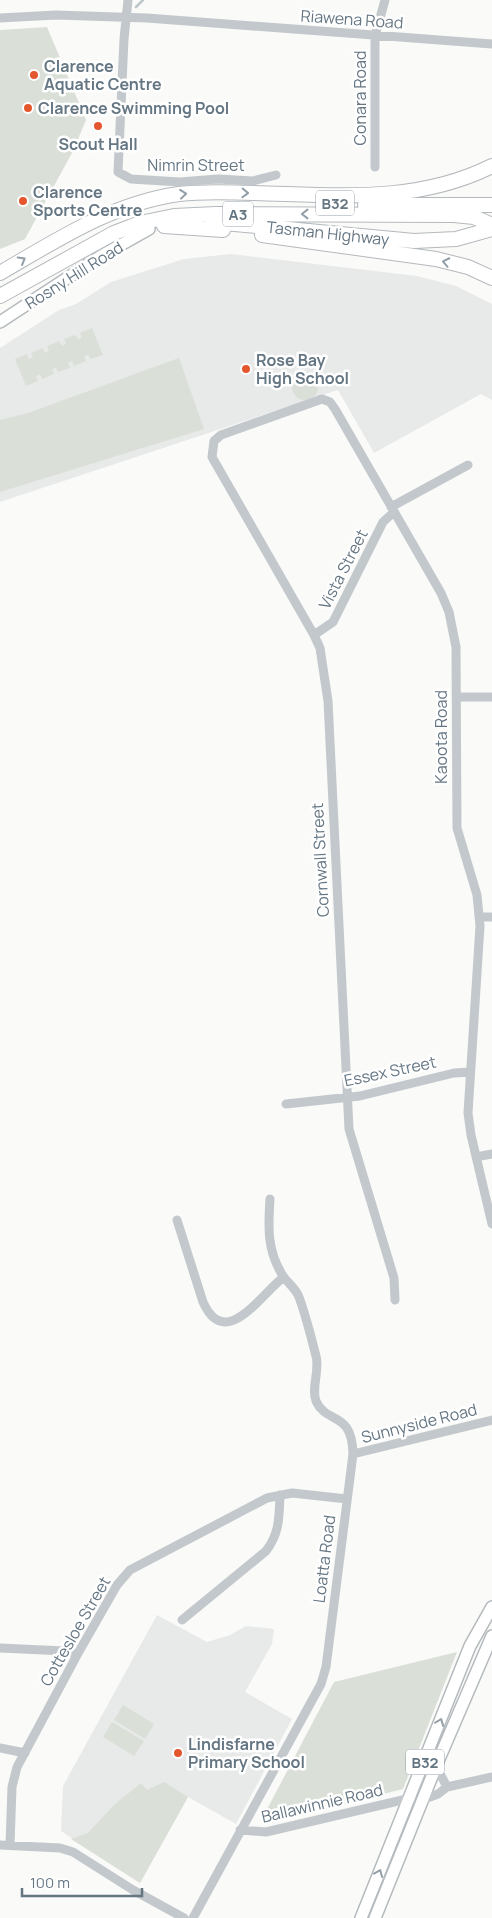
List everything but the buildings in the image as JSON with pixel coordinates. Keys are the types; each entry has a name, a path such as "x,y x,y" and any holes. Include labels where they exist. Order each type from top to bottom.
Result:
{"highway":[{"name":"Tasman Highway","path":"266,193 273,190 357,191 390,188 447,175 492,157"},
{"name":"Tasman Highway","path":"0,273 82,226 109,213 143,201 204,192 346,196 403,194 435,188 492,166"},
{"name":"B32","path":"266,193 275,197 363,205 492,205"},
{"name":"Tasman Highway","path":"0,297 55,263 114,233 140,223 174,216 216,214 454,215 474,217 489,229"},
{"name":"Tasman Highway","path":"0,297 112,242 149,229 164,226 196,222 219,223 414,241 456,240 489,229"},
{"path":"164,226 236,231 436,259 468,267 492,278"}],"main road":[{"name":"Rosny Hill Road","path":"0,322 101,256 149,229"},
{"name":"B32","path":"375,1918 461,1668 478,1628 492,1607"},
{"path":"478,1628 492,1635"},
{"name":"B32","path":"362,1918 416,1799 436,1766 492,1635"},
{"path":"461,1668 474,1674"}],"street":[{"path":"126,18 128,0"},
{"name":"Conara Road","path":"375,166 375,36 385,0"},
{"name":"Riawena Road","path":"0,18 56,16 126,18 492,44"},
{"name":"Nimrin Street","path":"126,18 118,172 126,178 180,182 218,179 253,181 276,175"},
{"name":"Kaoota Road","path":"214,441 227,433 320,400 328,400 441,593 449,612 456,647 458,828 477,895 479,917 468,1113 476,1158 492,1224"},
{"name":"Cornwall Street","path":"214,441 212,457 217,468 320,648 326,681 347,1097 351,1139 394,1278 395,1300"},
{"path":"393,510 468,465"},
{"name":"Vista Street","path":"314,635 332,622 383,522 393,510"},
{"path":"457,697 492,697"},
{"path":"479,917 492,917"},
{"name":"Essex Street","path":"286,1104 376,1092 454,1073 470,1072"},
{"path":"476,1158 492,1154"},
{"name":"Loatta Road","path":"193,1918 286,1750 324,1676 353,1454 353,1441 344,1423 321,1408 316,1401 315,1392 318,1367 299,1296 284,1277 272,1255 269,1243 270,1199"},
{"path":"177,1220 181,1239 195,1271 203,1302 208,1313 214,1318 224,1322 241,1318 272,1285 284,1277"},
{"name":"Sunnyside Road","path":"353,1454 492,1420"},
{"name":"Cottesloe Street","path":"5,1845 12,1787 17,1767 117,1585 130,1570 267,1498 292,1493 347,1499"},
{"path":"182,1620 263,1553 273,1542 278,1532 280,1495"},
{"path":"0,1648 64,1651 77,1656"},
{"path":"0,1748 25,1753"},
{"path":"436,1766 447,1787"},
{"name":"Ballawinnie Road","path":"240,1830 252,1833 266,1832 438,1794 447,1787 492,1777"},
{"path":"5,1845 60,1848 73,1852 133,1890 184,1918"}],"shaded area":[{"name":"Clarence Aquatic Centre","path":"47,27 86,120 73,151 25,239 0,249 0,30"},
{"name":"Rose Bay High School","path":"231,254 417,276 456,286 492,304 492,400 481,394 374,453 338,390 0,502 0,348 59,310 76,304 111,282 184,259"},
{"path":"92,328 103,355 91,359 88,355 84,356 86,361 74,366 72,361 68,363 70,368 58,372 56,368 52,369 54,374 42,379 40,374 36,376 38,381 26,386 15,359 27,354 29,359 33,357 31,353 43,348 45,353 49,351 47,346 59,341 62,346 66,344 64,339 75,335 78,339 82,338 80,333"},
{"path":"179,358 204,429 0,492 0,420 28,413"},
{"path":"305,374 314,378 318,387 314,396 305,400 296,396 292,387 296,378"},
{"name":"Lindisfarne Primary School","path":"157,1615 207,1642 230,1635 246,1626 274,1629 272,1644 245,1692 292,1719 236,1824 188,1797 140,1883 61,1831 63,1786"},
{"path":"457,1652 403,1789 270,1823 264,1815 334,1682"},
{"path":"123,1705 154,1724 145,1739 114,1720"},
{"path":"112,1722 144,1741 134,1756 103,1737"},
{"path":"164,1782 188,1797 140,1883 71,1839 88,1833 115,1804 141,1783 147,1790"}],"waterway":[{"path":"136,7 143,0"}],"place":[{"name":"Clarence Aquatic Centre","path":"34,75"},
{"name":"Clarence Swimming Pool","path":"28,108"},
{"name":"Scout Hall","path":"98,126"},
{"name":"Clarence Sports Centre","path":"23,201"},
{"name":"Rose Bay High School","path":"246,369"},
{"name":"Lindisfarne Primary School","path":"178,1753"}]}
